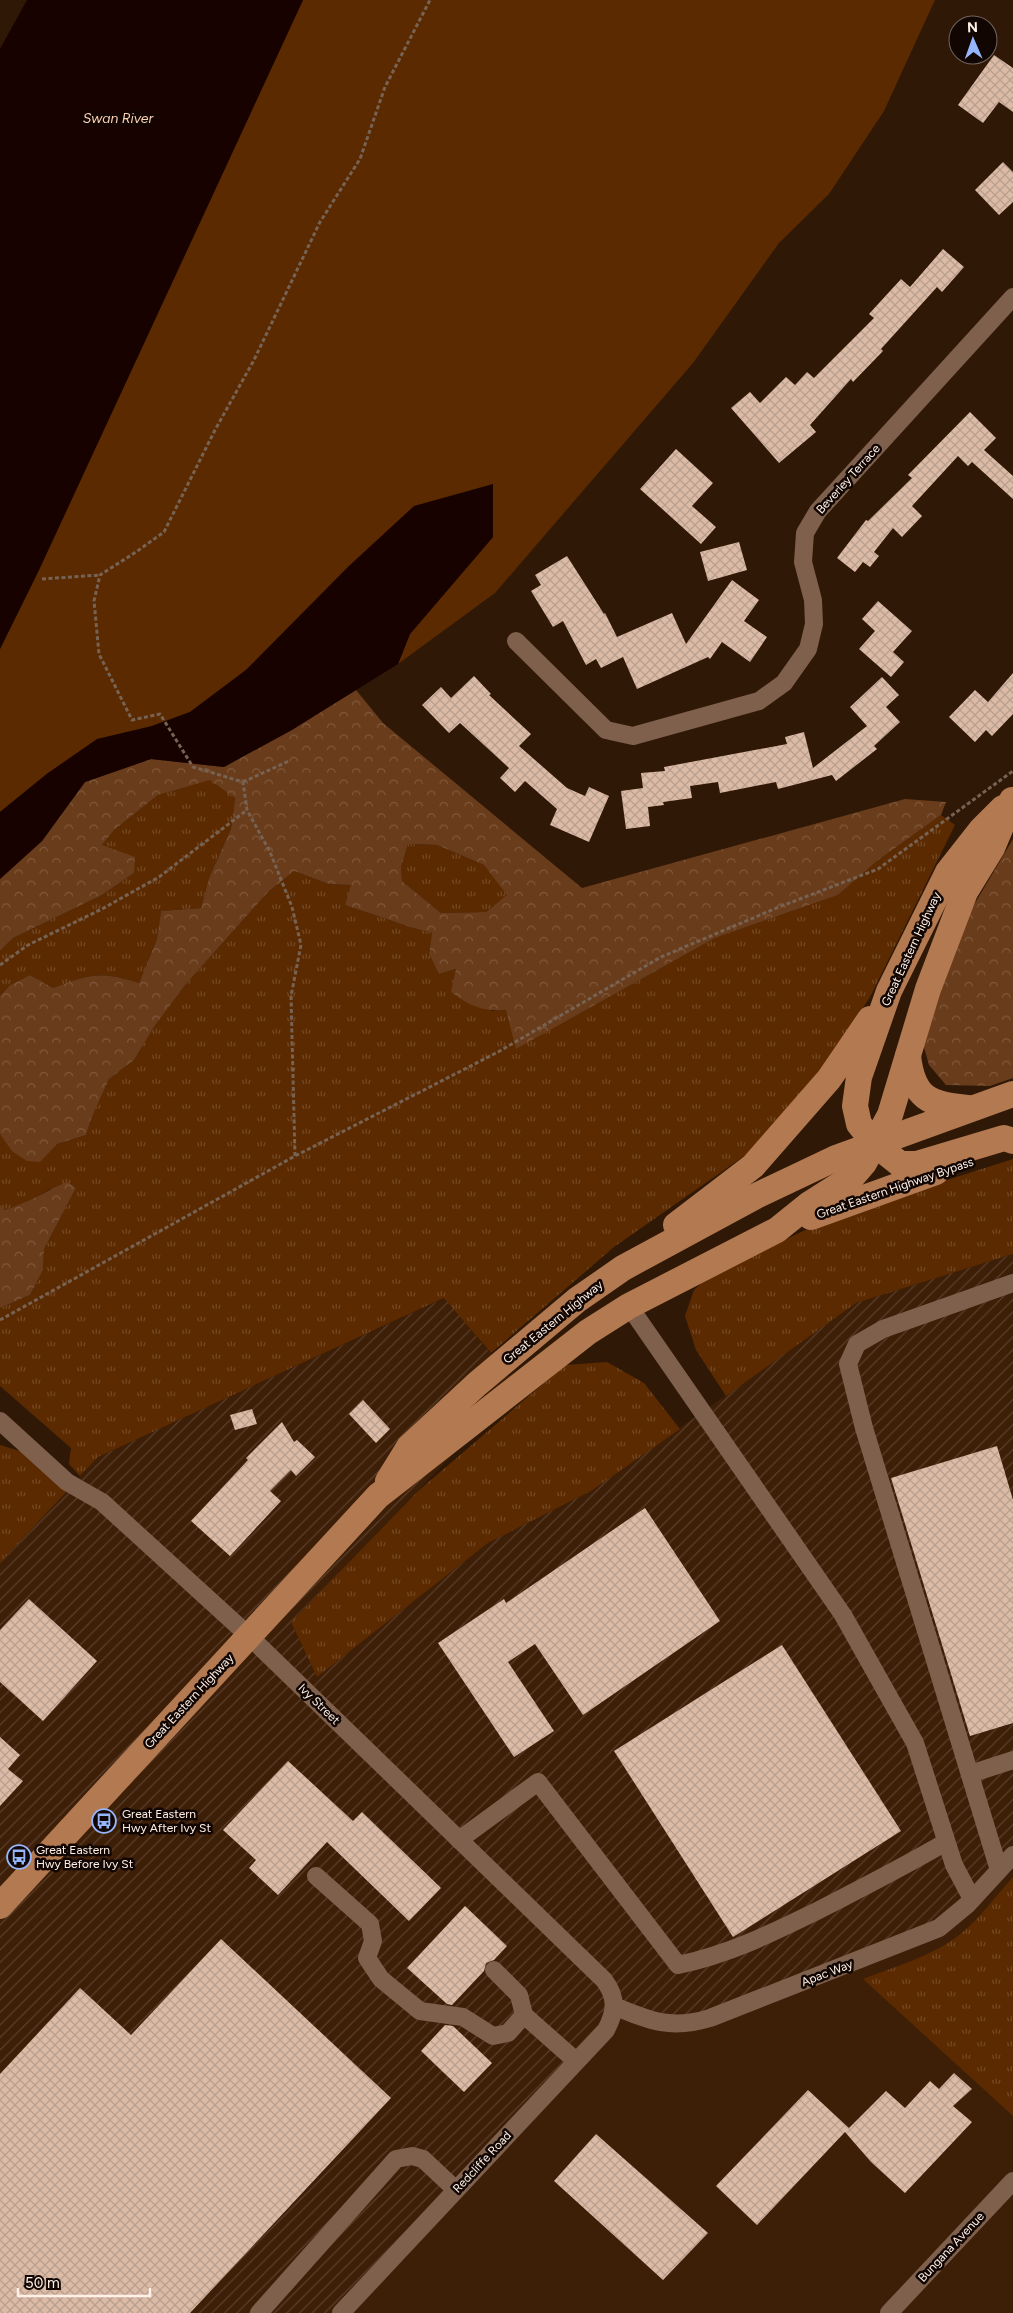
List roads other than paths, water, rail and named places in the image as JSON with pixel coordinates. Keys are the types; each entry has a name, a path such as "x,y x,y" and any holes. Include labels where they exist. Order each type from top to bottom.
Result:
{"highway":[{"name":"Great Eastern Highway","path":"1012,800 981,830 948,872 889,991 859,1077 855,1106 859,1124 875,1144 900,1164 917,1164 1004,1138 1013,1141"},
{"name":"Great Eastern Highway","path":"0,1906 378,1496 588,1332 629,1306 777,1230 808,1204 852,1176 864,1163 890,1115 928,988 966,892 992,848 1012,800"},
{"path":"623,1268 753,1166 829,1079 889,991"},
{"path":"908,1056 914,1084 932,1102 942,1106 972,1108"},
{"path":"875,1144 1013,1094"},
{"name":"Great Eastern Highway","path":"378,1496 409,1447 477,1384 577,1300 623,1268 756,1196 836,1158 875,1144"},
{"name":"Great Eastern Highway Bypass","path":"777,1230 892,1186 1013,1147"}],"street":[{"name":"Beverley Terrace","path":"516,641 606,730 632,736 759,700 784,683 808,649 814,624 813,600 803,562 805,533 818,511 1013,297"},
{"path":"999,1870 864,1428 848,1364 857,1344 884,1329 1013,1283"},
{"path":"629,1306 843,1615 915,1743 954,1865 972,1899"},
{"name":"Ivy Street","path":"0,1421 68,1482 102,1502 249,1636 604,1980 612,1990 614,2006"},
{"path":"970,1774 1013,1760"},
{"path":"460,1840 538,1782 678,1965 713,1958 770,1934 891,1874 946,1842"},
{"name":"Apac Way","path":"614,2006 652,2020 674,2025 690,2024 939,1928 972,1899 1013,1855"},
{"path":"316,1876 370,1924 374,1941 366,1958 381,1979 420,2012 463,2017 493,2036 508,2033 524,2015"},
{"path":"494,1970 519,1995 524,2015 576,2061"},
{"name":"Redcliffe Road","path":"341,2313 606,2030 612,2018 614,2006"},
{"path":"259,2313 396,2159 412,2156 423,2159 456,2190"},
{"name":"Bungana Avenue","path":"889,2313 1013,2181"}],"water":[{"name":"Swan River","path":"27,0 303,0 39,570 0,649 0,49"},
{"path":"493,484 493,537 410,634 398,664 292,730 224,767 151,759 85,782 42,841 0,879 0,812 48,773 97,739 152,726 190,712 246,670 350,565 414,506"}],"place":[{"name":"Great Eastern Hwy After Ivy St","path":"104,1821"},
{"name":"Great Eastern Hwy Before Ivy St","path":"19,1857"}]}
